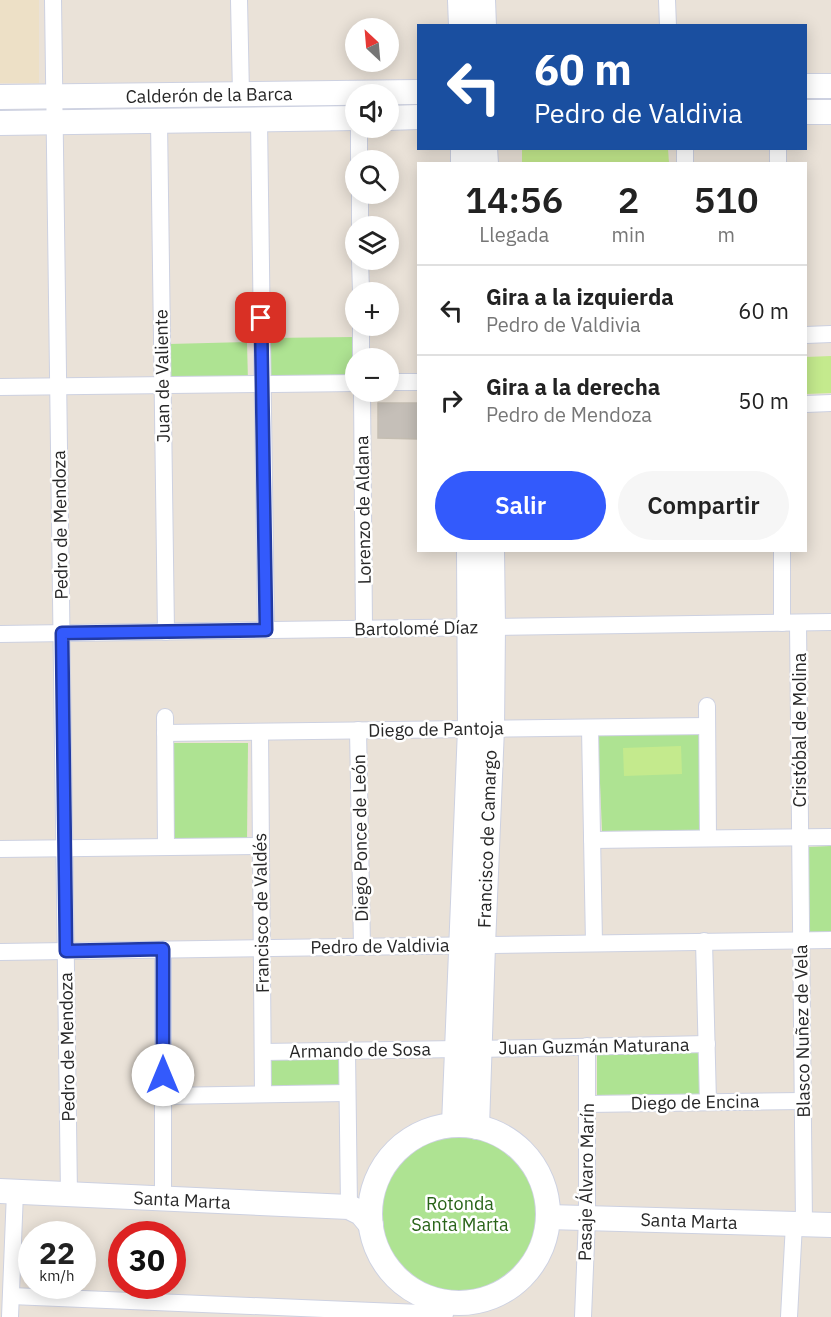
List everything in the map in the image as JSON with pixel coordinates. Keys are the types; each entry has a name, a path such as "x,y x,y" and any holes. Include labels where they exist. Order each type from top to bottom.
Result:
{"street":[{"name":"Pedro de Mendoza","path":"53,0 69,1195"},
{"path":"239,0 241,94"},
{"path":"460,0 461,24"},
{"path":"483,0 484,24"},
{"path":"667,0 668,24"},
{"path":"807,86 831,86"},
{"name":"Calderón de la Barca","path":"0,97 417,92"},
{"path":"807,112 831,112"},
{"path":"399,118 417,117"},
{"name":"Calderón de la Barca","path":"0,123 345,118"},
{"path":"259,120 266,630"},
{"name":"Juan de Valiente","path":"159,121 166,632"},
{"path":"807,334 831,334"},
{"path":"399,382 417,382"},
{"path":"0,387 345,383"},
{"name":"Lorenzo de Aldana","path":"362,402 364,629"},
{"path":"807,404 831,404"},
{"name":"Francisco de Camargo","path":"469,552 481,627"},
{"name":"Francisco de Camargo","path":"466,1126 481,728 481,627 492,552"},
{"name":"Cristóbal de Molina","path":"782,552 790,623 800,837"},
{"name":"Bartolomé Díaz","path":"0,634 831,622"},
{"path":"707,706 708,838"},
{"name":"Diego de Pantoja","path":"166,847 165,725 260,732 707,726"},
{"path":"590,728 594,943"},
{"name":"Diego Ponce de León","path":"358,730 362,946"},
{"name":"Francisco de Valdés","path":"260,732 263,1094"},
{"name":"Blasco Nuñez de Vela","path":"789,1317 799,1224 802,1101 800,837"},
{"path":"592,840 831,837"},
{"path":"0,849 261,846"},
{"name":"Pedro de Valdivia","path":"0,952 831,940"},
{"path":"704,941 708,1102"},
{"path":"163,949 163,1199"},
{"name":"Juan Guzmán Maturana","path":"469,1049 707,1044"},
{"name":"Pasaje Álvaro Marín","path":"583,1317 587,1218 587,1046"},
{"name":"Armando de Sosa","path":"263,1052 469,1049"},
{"path":"347,1050 348,1208 361,1213 371,1225"},
{"path":"163,1096 347,1093"},
{"name":"Diego de Encina","path":"588,1104 802,1101"},
{"path":"11,1296 233,1311 454,1310 508,1288 519,1279 536,1257 542,1244 548,1217 544,1186 529,1159 506,1138 492,1131 466,1126 442,1127 423,1133 396,1151 381,1172 370,1208 374,1241 390,1269 415,1291 454,1310"},
{"path":"8,1192 10,1317"},
{"name":"Santa Marta","path":"8,1192 348,1208 372,1196"},
{"name":"Santa Marta","path":"548,1217 831,1225"}],"shaded area":[{"path":"0,0 39,0 39,83 0,83"}],"green space":[{"path":"522,150 668,150 669,162 522,162"},
{"path":"354,337 354,348 345,348 345,376 268,377 268,338"},
{"path":"247,342 248,382 170,383 169,344"},
{"path":"831,356 831,393 807,394 807,357"},
{"path":"701,733 703,830 602,831 598,736"},
{"path":"173,743 248,743 247,841 173,841"},
{"path":"681,746 682,774 624,776 623,748"},
{"path":"831,846 831,934 810,935 808,847"},
{"path":"700,1052 701,1094 597,1095 597,1053"},
{"path":"345,1056 344,1087 271,1086 270,1057"},
{"name":"Rotonda Santa Marta","path":"460,1131 492,1138 506,1145 518,1156 529,1168 536,1182 543,1214 536,1246 529,1260 518,1272 506,1283 492,1290 460,1297 428,1290 414,1283 402,1272 391,1260 384,1246 377,1214 384,1182 391,1168 402,1156 414,1145 428,1138"}],"building":[{"path":"378,403 417,403 417,439 378,438"}],"route":[{"path":"163,1075 163,949 66,951 62,633 266,630 261,318"}]}
